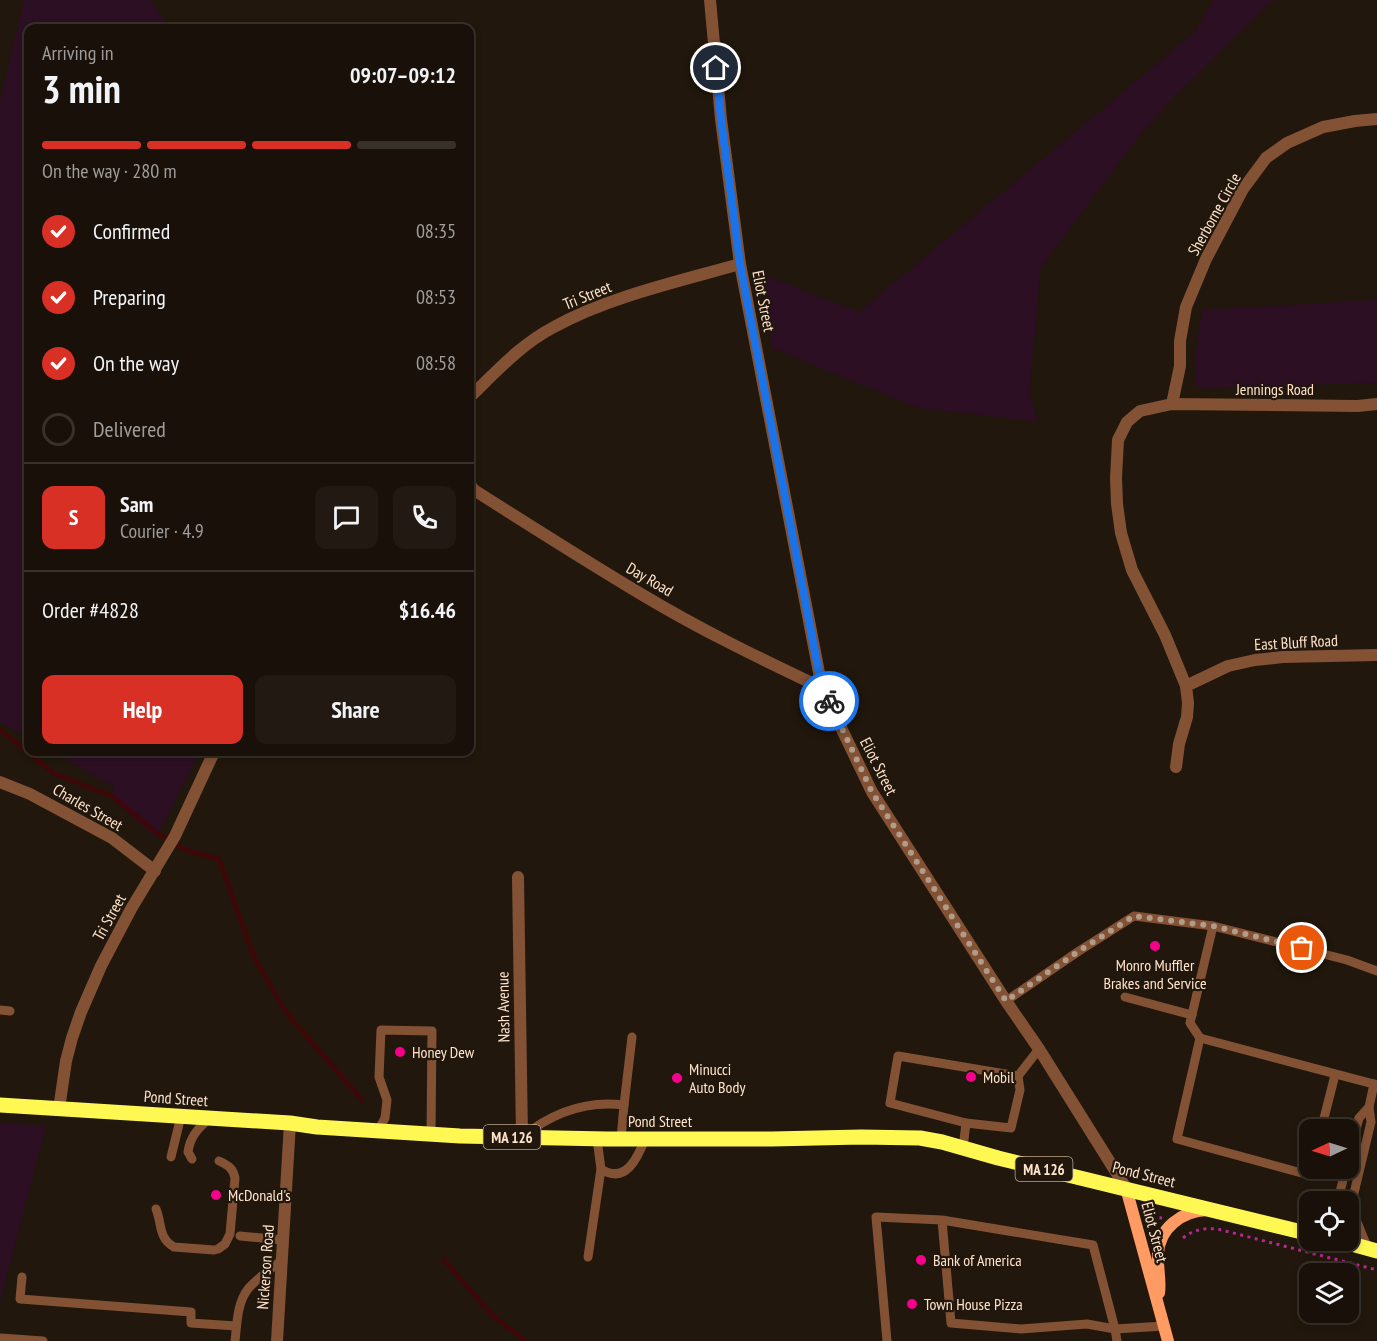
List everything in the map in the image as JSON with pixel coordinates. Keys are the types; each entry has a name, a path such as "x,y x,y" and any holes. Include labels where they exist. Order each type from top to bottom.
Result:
{"main road":[{"name":"Pond Street","path":"0,1105 431,1134 597,1139 920,1138 1213,1210 1299,1228"},
{"name":"Eliot Street","path":"1126,1188 1168,1341"},
{"path":"1157,1303 1160,1287 1158,1254 1163,1234 1171,1225 1192,1212 1213,1210"}],"street":[{"name":"Eliot Street","path":"710,0 721,119 740,264 822,688 872,792 1039,1049 1126,1188"},
{"name":"Sherborne Circle","path":"1172,404 1180,366 1180,341 1186,307 1206,260 1243,189 1266,158 1287,143 1323,127 1377,119"},
{"name":"Tri Street","path":"474,393 529,343 554,327 622,298 740,264"},
{"name":"Jennings Road","path":"1176,767 1188,703 1185,686 1165,635 1132,570 1121,533 1116,478 1118,440 1126,422 1140,411 1172,404 1358,406 1377,404"},
{"name":"Day Road","path":"474,490 642,595 738,648 822,688"},
{"name":"East Bluff Road","path":"1185,686 1228,666 1255,660 1283,657 1377,655"},
{"name":"Tri Street","path":"59,1109 66,1061 81,1012 101,966 131,909 175,836 212,756"},
{"name":"Charles Street","path":"0,782 30,794 112,838 155,871"},
{"name":"Nash Avenue","path":"518,877 522,1137"},
{"name":"Nickerson Road","path":"277,1341 291,1123"}],"lane":[{"path":"1006,1001 1134,916 1213,926 1347,960 1377,971"},
{"path":"1213,926 1190,1023 1200,1038 1375,1084 1369,1107 1371,1122 1354,1193 1353,1207 1357,1222 1373,1250"},
{"path":"1125,998 1192,1015"},
{"path":"378,1131 385,1118 387,1100 379,1077 381,1030 432,1031 431,1134"},
{"path":"621,1139 632,1037"},
{"path":"1200,1038 1177,1139 1299,1172"},
{"path":"1018,1076 898,1056 890,1103 966,1123 1011,1128 1020,1090 1018,1076 1039,1049"},
{"path":"1324,1119 1335,1075"},
{"path":"522,1137 538,1124 580,1107 602,1104 624,1105"},
{"path":"1359,1119 1369,1107"},
{"path":"171,1156 181,1116"},
{"path":"192,1159 188,1152 190,1142 196,1130 209,1118"},
{"path":"963,1148 966,1123"},
{"path":"588,1257 601,1169 597,1139"},
{"path":"601,1169 611,1173 621,1173 631,1167 645,1139"},
{"path":"156,1209 162,1234 174,1247 214,1250 222,1247 230,1234 235,1178 233,1170 219,1161"},
{"path":"887,1341 876,1217 942,1220 1093,1245 1118,1341"},
{"path":"942,1220 951,1323 1021,1329 1087,1324 1114,1329 1164,1326"},
{"path":"240,1236 283,1240"},
{"path":"235,1341 238,1316 248,1288 282,1260"},
{"path":"22,1277 20,1299 191,1312 191,1323 236,1326"},
{"path":"0,1341 1,1338 43,1341"}],"path":[{"path":"1152,1216 1158,1217"},
{"path":"1183,1238 1195,1230 1218,1229 1377,1270"}],"shaded area":[{"path":"24,0 150,0 166,24 24,24 24,736 0,722 0,102"},
{"path":"1213,0 1273,0 1170,101 1136,140 1041,267 1029,394 1038,422 915,407 772,348 762,274 859,312 1195,32"},
{"path":"1377,300 1377,383 1196,388 1196,350 1202,310"},
{"path":"60,756 198,756 156,838 110,797 114,787"},
{"path":"0,1123 46,1126 0,1302"}],"waterway":[{"path":"0,730 24,749"},
{"path":"32,756 55,774 112,796 157,833 186,850 219,859 254,957 285,1011 362,1100"},
{"path":"444,1260 492,1315 526,1341"}],"way so far":[{"path":"829,701 872,792 1006,1001 1134,916 1213,926 1302,948"}],"place":[{"name":"Monro Muffler Brakes and Service","path":"1155,946"},
{"name":"Honey Dew","path":"400,1052"},
{"name":"Mobil","path":"971,1077"},
{"name":"Minucci Auto Body","path":"677,1078"},
{"name":"McDonald's","path":"216,1195"},
{"name":"Bank of America","path":"921,1260"},
{"name":"Town House Pizza","path":"912,1304"}],"route":[{"path":"716,68 740,264 822,688 829,701"}]}
